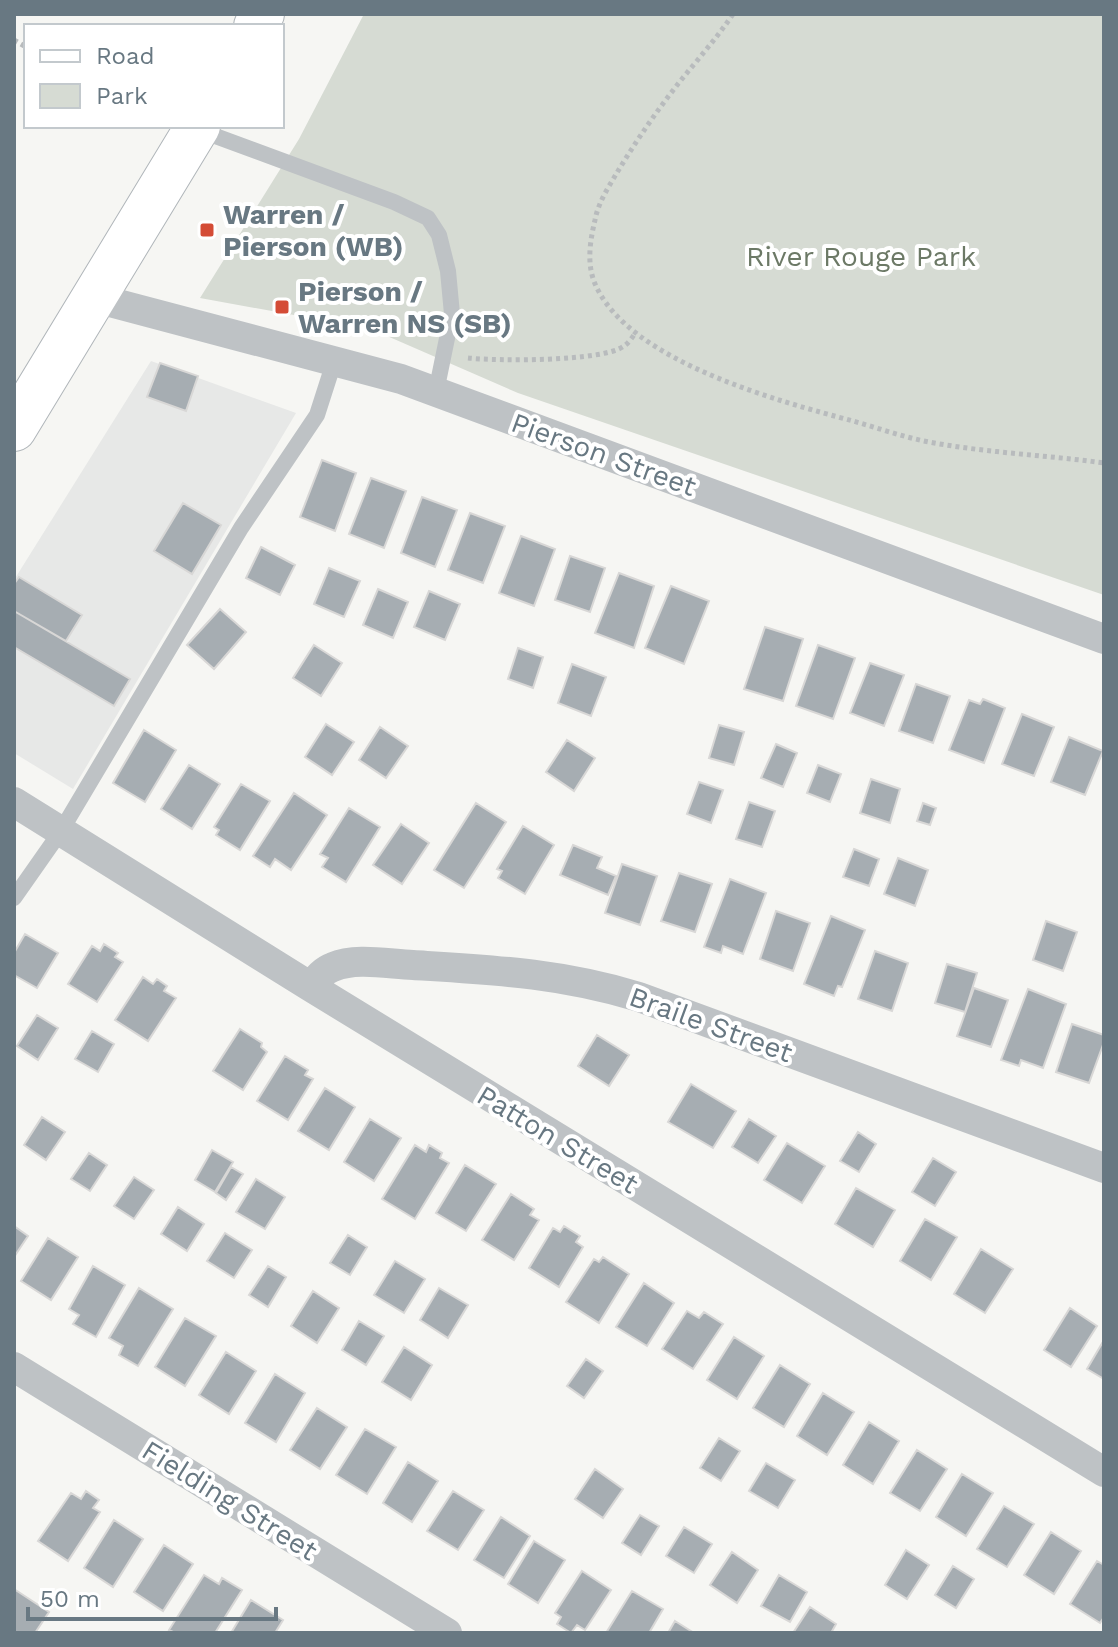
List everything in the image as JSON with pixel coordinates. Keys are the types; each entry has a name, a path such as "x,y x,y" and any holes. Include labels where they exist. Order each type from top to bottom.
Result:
{"main road":[{"path":"14,429 196,128"}],"street":[{"name":"Pierson Street","path":"95,298 401,379 1104,639"},
{"name":"Patton Street","path":"14,802 1104,1472"},
{"name":"Braile Street","path":"311,987 321,974 332,967 365,962 532,973 599,985 1104,1168"},
{"name":"Fielding Street","path":"14,1367 447,1633"}],"lane":[{"path":"200,128 394,202 428,218 439,235 448,271 452,314 436,392"},
{"path":"14,898 61,831 241,528 317,415 334,362"}],"path":[{"path":"733,14 714,43 696,61 637,140 608,187 595,216 589,256 595,285 611,308 636,332 703,371 760,395 926,442 1013,455 1104,463"},
{"path":"443,356 484,360 602,354 624,347 636,332"}],"shaded area":[{"path":"151,361 296,413 73,789 14,753 14,580"}],"green space":[{"name":"River Rouge Park","path":"364,14 1104,14 1104,595 518,393 371,329 200,298 299,139"}],"building":[{"path":"160,363 198,376 186,411 147,397"},
{"path":"322,460 356,473 335,531 300,517"},
{"path":"371,478 406,491 384,548 349,534"},
{"path":"422,497 457,510 435,567 401,553"},
{"path":"183,503 221,525 192,574 154,551"},
{"path":"470,513 505,526 483,583 448,570"},
{"path":"521,536 555,549 534,606 499,593"},
{"path":"261,547 295,565 280,595 246,578"},
{"path":"570,556 605,568 590,612 555,600"},
{"path":"329,568 360,581 344,617 314,604"},
{"path":"619,573 654,586 634,648 595,633"},
{"path":"19,577 82,615 66,641 14,611 14,584"},
{"path":"671,586 709,601 684,664 645,648"},
{"path":"378,589 408,602 393,638 363,625"},
{"path":"429,591 460,604 445,640 414,627"},
{"path":"220,609 246,632 214,669 187,645"},
{"path":"14,611 130,679 114,706 14,647"},
{"path":"765,627 803,639 783,701 744,689"},
{"path":"314,645 342,663 321,696 293,678"},
{"path":"818,645 855,658 833,719 796,706"},
{"path":"518,648 543,657 533,688 508,679"},
{"path":"870,663 904,675 884,726 850,713"},
{"path":"572,664 606,677 591,716 558,703"},
{"path":"916,684 950,696 933,743 899,731"},
{"path":"983,699 1005,708 984,763 949,750 969,700 980,704"},
{"path":"1022,714 1054,727 1034,776 1002,764"},
{"path":"326,724 354,742 332,775 305,757"},
{"path":"719,725 744,732 734,765 709,758"},
{"path":"380,727 408,746 386,778 359,760"},
{"path":"144,730 176,750 145,802 113,783"},
{"path":"1069,737 1103,751 1085,795 1051,782"},
{"path":"567,740 595,758 574,791 546,772"},
{"path":"776,744 797,753 783,787 761,778"},
{"path":"189,765 220,784 192,829 161,809"},
{"path":"818,765 841,774 830,802 807,793"},
{"path":"871,779 900,789 890,823 860,813"},
{"path":"699,782 723,790 711,823 687,814"},
{"path":"241,784 270,801 240,850 216,835 219,830 214,827"},
{"path":"294,793 327,815 291,870 275,859 270,867 253,856"},
{"path":"749,802 775,811 762,847 736,839"},
{"path":"476,803 506,822 464,888 434,870"},
{"path":"923,803 936,808 930,825 917,821"},
{"path":"349,808 380,827 346,882 322,867 328,858 320,854"},
{"path":"401,824 429,843 402,884 373,865"},
{"path":"523,826 554,845 525,894 498,878 502,871 497,869"},
{"path":"573,845 602,857 597,868 616,876 608,895 560,875"},
{"path":"854,849 879,859 869,886 843,877"},
{"path":"898,858 928,870 915,906 884,894"},
{"path":"622,864 657,876 640,925 605,913"},
{"path":"679,873 712,884 695,932 661,921"},
{"path":"730,879 766,893 743,954 723,946 721,953 704,947"},
{"path":"776,911 810,923 793,971 760,959"},
{"path":"831,916 865,930 842,987 838,986 834,996 804,984"},
{"path":"1046,921 1077,932 1063,971 1033,960"},
{"path":"25,934 58,953 37,988 14,975 14,953"},
{"path":"104,944 118,953 115,957 123,962 97,1002 68,984 92,946 100,951"},
{"path":"875,951 908,963 892,1011 858,999"},
{"path":"947,964 977,973 965,1012 935,1003"},
{"path":"143,977 153,984 157,979 167,986 164,991 176,998 148,1041 115,1020"},
{"path":"974,988 1008,1000 991,1047 957,1036"},
{"path":"1028,989 1066,1004 1043,1068 1021,1060 1019,1066 1001,1060"},
{"path":"37,1015 58,1028 38,1060 17,1046"},
{"path":"1072,1024 1104,1035 1089,1083 1056,1072"},
{"path":"240,1029 262,1043 261,1047 267,1052 243,1090 213,1071"},
{"path":"92,1031 114,1044 98,1072 75,1059"},
{"path":"597,1035 629,1055 609,1086 578,1066"},
{"path":"285,1056 308,1070 305,1075 313,1079 288,1120 257,1101"},
{"path":"691,1084 736,1111 713,1148 668,1122"},
{"path":"325,1088 355,1107 329,1150 298,1131"},
{"path":"42,1117 65,1132 46,1160 24,1145"},
{"path":"370,1119 401,1138 374,1181 344,1162"},
{"path":"749,1119 776,1136 758,1163 732,1147"},
{"path":"858,1132 876,1144 859,1172 840,1161"},
{"path":"787,1143 825,1166 802,1203 764,1180"},
{"path":"415,1145 426,1152 429,1145 442,1153 440,1158 449,1163 415,1219 382,1199"},
{"path":"212,1150 233,1162 215,1192 195,1180"},
{"path":"89,1153 107,1165 90,1191 71,1179"},
{"path":"933,1158 956,1172 935,1206 912,1192"},
{"path":"465,1165 496,1184 466,1231 436,1213"},
{"path":"231,1167 243,1174 226,1200 216,1193"},
{"path":"134,1177 154,1190 134,1219 114,1206"},
{"path":"256,1179 285,1197 265,1229 236,1212"},
{"path":"856,1188 895,1210 873,1247 835,1224"},
{"path":"511,1194 534,1209 530,1215 539,1220 514,1260 482,1240"},
{"path":"178,1207 204,1224 187,1251 161,1234"},
{"path":"925,1219 957,1237 931,1280 900,1261"},
{"path":"14,1226 28,1236 14,1257"},
{"path":"564,1226 580,1236 576,1242 583,1247 559,1287 529,1268 553,1228 560,1232"},
{"path":"225,1233 252,1250 234,1278 207,1261"},
{"path":"348,1235 367,1247 350,1275 330,1263"},
{"path":"48,1238 78,1257 51,1300 21,1281"},
{"path":"981,1249 1013,1269 985,1313 954,1294"},
{"path":"603,1257 629,1274 599,1323 566,1302 594,1259 599,1262"},
{"path":"395,1261 425,1279 404,1313 374,1295"},
{"path":"93,1266 125,1285 96,1337 73,1324 79,1315 69,1309"},
{"path":"268,1266 286,1277 268,1307 249,1295"},
{"path":"644,1283 674,1303 647,1346 616,1327"},
{"path":"139,1288 173,1309 138,1366 119,1355 123,1346 109,1338"},
{"path":"439,1288 468,1305 448,1338 420,1320"},
{"path":"313,1291 339,1308 317,1343 291,1326"},
{"path":"1070,1308 1097,1326 1071,1367 1044,1350"},
{"path":"687,1311 699,1318 704,1312 723,1324 693,1369 662,1349"},
{"path":"185,1318 216,1336 185,1386 155,1367"},
{"path":"359,1321 384,1336 366,1365 342,1350"},
{"path":"734,1337 764,1356 737,1399 707,1380"},
{"path":"1104,1340 1104,1379 1087,1369"},
{"path":"404,1347 432,1365 411,1400 382,1382"},
{"path":"226,1352 256,1371 229,1414 199,1395"},
{"path":"586,1359 603,1371 584,1398 567,1386"},
{"path":"780,1365 810,1384 784,1427 753,1408"},
{"path":"275,1374 305,1393 276,1442 245,1423"},
{"path":"823,1393 854,1412 827,1455 797,1436"},
{"path":"317,1408 347,1427 320,1469 290,1450"},
{"path":"869,1422 899,1441 873,1484 843,1465"},
{"path":"365,1429 396,1447 367,1494 336,1475"},
{"path":"719,1438 740,1451 721,1481 700,1468"},
{"path":"917,1450 947,1469 920,1511 890,1493"},
{"path":"408,1462 438,1481 412,1522 383,1503"},
{"path":"766,1463 795,1480 778,1508 749,1491"},
{"path":"595,1469 623,1489 603,1518 575,1499"},
{"path":"962,1474 993,1493 966,1536 936,1517"},
{"path":"86,1491 99,1500 93,1508 100,1512 68,1561 38,1541 71,1493 81,1499"},
{"path":"453,1491 484,1510 458,1550 427,1531"},
{"path":"1004,1506 1034,1524 1007,1567 977,1549"},
{"path":"640,1515 659,1526 641,1555 622,1543"},
{"path":"501,1517 530,1536 504,1578 474,1560"},
{"path":"114,1520 143,1539 113,1587 84,1568"},
{"path":"684,1527 712,1544 694,1573 666,1556"},
{"path":"1051,1532 1081,1551 1054,1594 1024,1575"},
{"path":"534,1541 565,1560 538,1603 508,1584"},
{"path":"164,1545 193,1564 163,1611 134,1592"},
{"path":"906,1550 929,1565 907,1599 885,1585"},
{"path":"732,1552 758,1570 737,1603 710,1585"},
{"path":"1097,1561 1104,1565 1104,1617 1100,1623 1070,1604"},
{"path":"953,1566 974,1579 956,1608 935,1595"},
{"path":"582,1571 611,1590 585,1630 577,1625 571,1633 557,1624 561,1617 555,1613"},
{"path":"204,1575 219,1584 222,1578 242,1590 215,1633 175,1633 169,1630"},
{"path":"779,1575 807,1592 790,1622 761,1606"},
{"path":"14,1589 49,1612 35,1633 14,1633"},
{"path":"632,1591 663,1609 649,1633 606,1633"},
{"path":"251,1600 283,1620 275,1633 231,1633"},
{"path":"810,1607 836,1624 831,1633 793,1633"},
{"path":"675,1621 694,1633 668,1633"}],"place":[{"name":"Warren / Pierson (WB)","path":"207,230"},
{"name":"Pierson / Warren NS (SB)","path":"282,307"}]}
